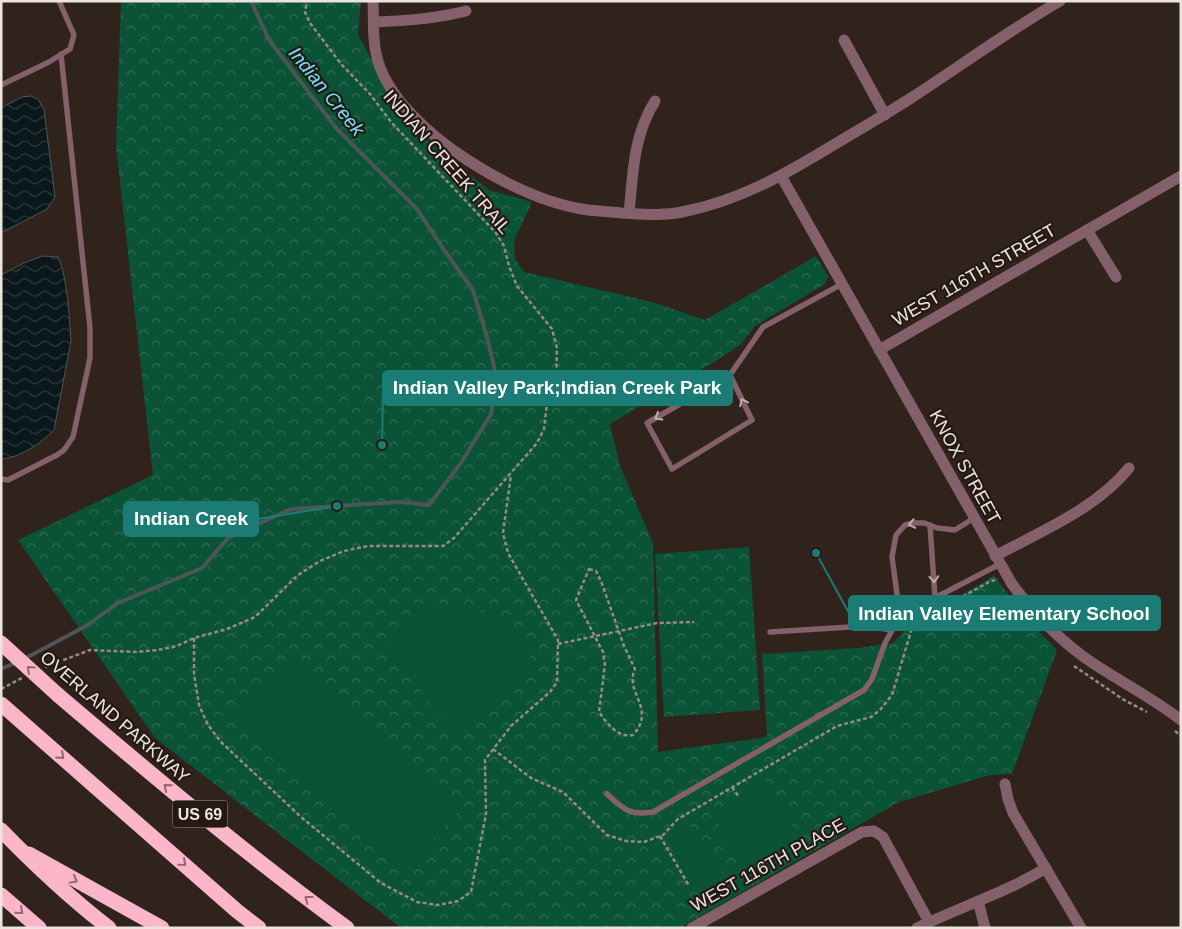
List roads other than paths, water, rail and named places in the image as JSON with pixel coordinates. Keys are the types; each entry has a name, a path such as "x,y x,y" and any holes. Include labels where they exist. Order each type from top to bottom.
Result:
{"highway":[{"name":"OVERLAND PARKWAY","path":"1,643 58,695 176,795 347,928"},
{"name":"US 69","path":"1,704 208,886 259,928"},
{"path":"1,830 36,866 109,928"},
{"path":"1,839 162,928"},
{"path":"1,895 39,928"}],"street":[{"path":"373,1 376,52 379,66 388,84 403,104 426,128 458,154 492,176 525,191 557,202 586,210 660,215 680,213 735,198 781,176 885,114 1060,1"},
{"path":"374,22 439,18 466,11"},
{"path":"844,40 885,114"},
{"path":"629,213 636,143 646,115 655,101"},
{"name":"KNOX STREET","path":"781,176 1006,575 1021,596 1038,617 1062,641 1180,719"},
{"name":"WEST 116TH STREET","path":"879,350 1181,176"},
{"path":"1087,230 1116,277"},
{"path":"998,560 1094,502 1119,480 1129,468"},
{"path":"1005,784 1013,812 1081,928"},
{"name":"WEST 116TH PLACE","path":"692,928 862,832 874,831 883,837 929,922"},
{"path":"917,928 1005,891 1046,868"},
{"path":"978,901 985,928"}],"lane":[{"path":"1,85 49,62 70,49 74,35 59,1"},
{"path":"1,480 8,480 64,450 72,437 90,358 90,328 61,54"},
{"path":"730,375 752,420 672,469 647,423 730,375 763,327 842,284"},
{"path":"900,616 892,557 896,535 905,525 924,523 937,528 955,530 974,518"},
{"path":"930,525 935,598"},
{"path":"607,794 623,810 640,814 653,812 864,690 872,679 886,642 900,616 935,598 998,560"},
{"path":"770,632 866,626 892,630"}],"water":[{"path":"31,96 38,99 44,110 55,197 47,209 1,233 1,108 22,97"},
{"path":"42,256 58,257 68,298 71,341 54,430 30,449 15,456 1,459 1,275"}],"waterway":[{"name":"Indian Creek","path":"24,659 86,626 118,603 202,568 228,538 291,509 400,502 429,505 461,463 491,414 497,379 473,290 417,209 336,128 269,40 251,1"},
{"name":"Indian Creek","path":"1,669 17,662"}],"place":[{"name":"Indian Valley Park;Indian Creek Park","path":"382,445"},
{"name":"Indian Creek","path":"337,506"},
{"name":"Indian Valley Elementary School","path":"816,553"}]}
